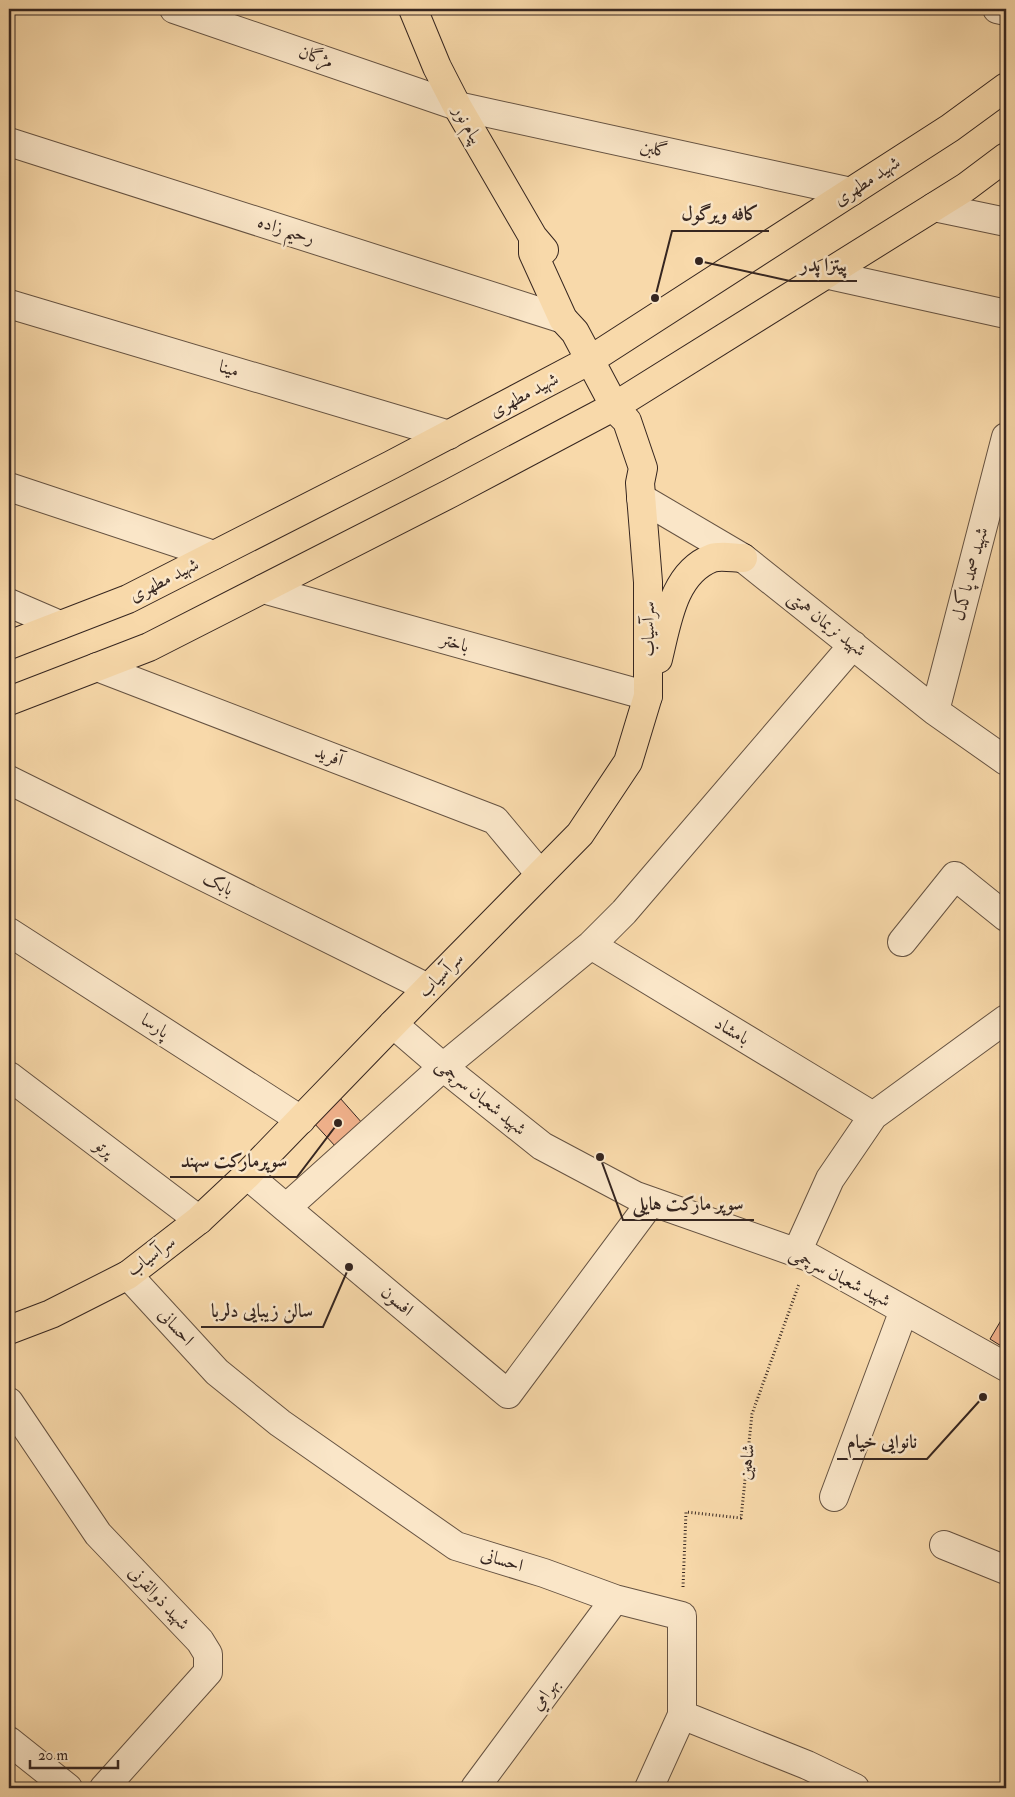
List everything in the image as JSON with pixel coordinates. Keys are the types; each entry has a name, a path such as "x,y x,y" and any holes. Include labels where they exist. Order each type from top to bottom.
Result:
{"main road":[{"name":"پیام نور","path":"413,9 437,67 457,106 532,237 543,246 574,314 569,325 590,360"},
{"name":"شهید مطهری","path":"9,645 128,599 449,435 590,360 950,128 1006,87"},
{"path":"9,701 149,647 616,409 825,274 966,187 1006,157"},
{"name":"سرآسیاب","path":"9,1330 51,1314 128,1275 199,1220 247,1176 580,834 628,762 648,696 648,582 640,491 643,468 627,421 616,409 590,360"},
{"path":"648,696 673,601 690,572 713,557 743,558"}],"street":[{"name":"مژگان","path":"174,9 457,106"},
{"path":"997,9 1006,11"},
{"name":"گلبن","path":"457,106 851,192"},
{"name":"رحیم زاده","path":"9,142 569,325"},
{"path":"934,206 1006,222"},
{"path":"825,274 1006,314"},
{"name":"مینا","path":"9,304 449,435"},
{"name":"شهید صمد پاکدل","path":"935,711 1006,437"},
{"path":"9,487 214,555"},
{"name":"شهید نریمان همتی","path":"640,491 743,558 935,711 1006,761"},
{"name":"باختر","path":"262,589 648,696"},
{"path":"9,603 60,625"},
{"path":"286,1208 443,1067 591,945 624,912 853,644"},
{"name":"آفرید","path":"97,667 495,820 540,874"},
{"name":"بابک","path":"9,780 428,988"},
{"path":"902,942 954,876 1006,916"},
{"name":"پارسا","path":"9,932 301,1120"},
{"name":"بامشاد","path":"591,945 872,1116"},
{"path":"803,1254 830,1179 872,1116 1006,1019"},
{"name":"شهید شعبان سرچمی","path":"393,1024 443,1067 542,1146 636,1196 803,1254 1006,1367"},
{"name":"پرتو","path":"9,1076 199,1220"},
{"name":"افسون","path":"247,1176 508,1394 652,1202"},
{"name":"احسانی","path":"128,1275 217,1372 280,1423 456,1546 544,1573 615,1599 682,1616"},
{"path":"834,1497 904,1310"},
{"name":"شهید ذوالقرنی","path":"9,1402 98,1534 200,1641 208,1654 208,1672 104,1788"},
{"path":"944,1545 1006,1570"},
{"name":"بهرامي","path":"475,1788 615,1599"},
{"path":"648,1788 682,1715 682,1616"},
{"path":"682,1715 807,1765 854,1788"},
{"path":"9,1741 68,1788"}],"path":[{"name":"شاهین","path":"682,1616 686,1512 741,1518 752,1414 803,1254"}],"building":[{"path":"340,1098 363,1124 336,1147 313,1122"},
{"path":"1006,1312 1006,1349 990,1339"}],"place":[{"name":"پیتزا پدر","path":"699,261"},
{"name":"کافه ویرگول","path":"655,298"},
{"name":"سوپرمارکت سهند","path":"338,1123"},
{"name":"سوپر مارکت هایلی","path":"600,1157"},
{"name":"سالن زیبایی دلربا","path":"349,1267"},
{"name":"نانوایی خیام","path":"983,1397"}]}
